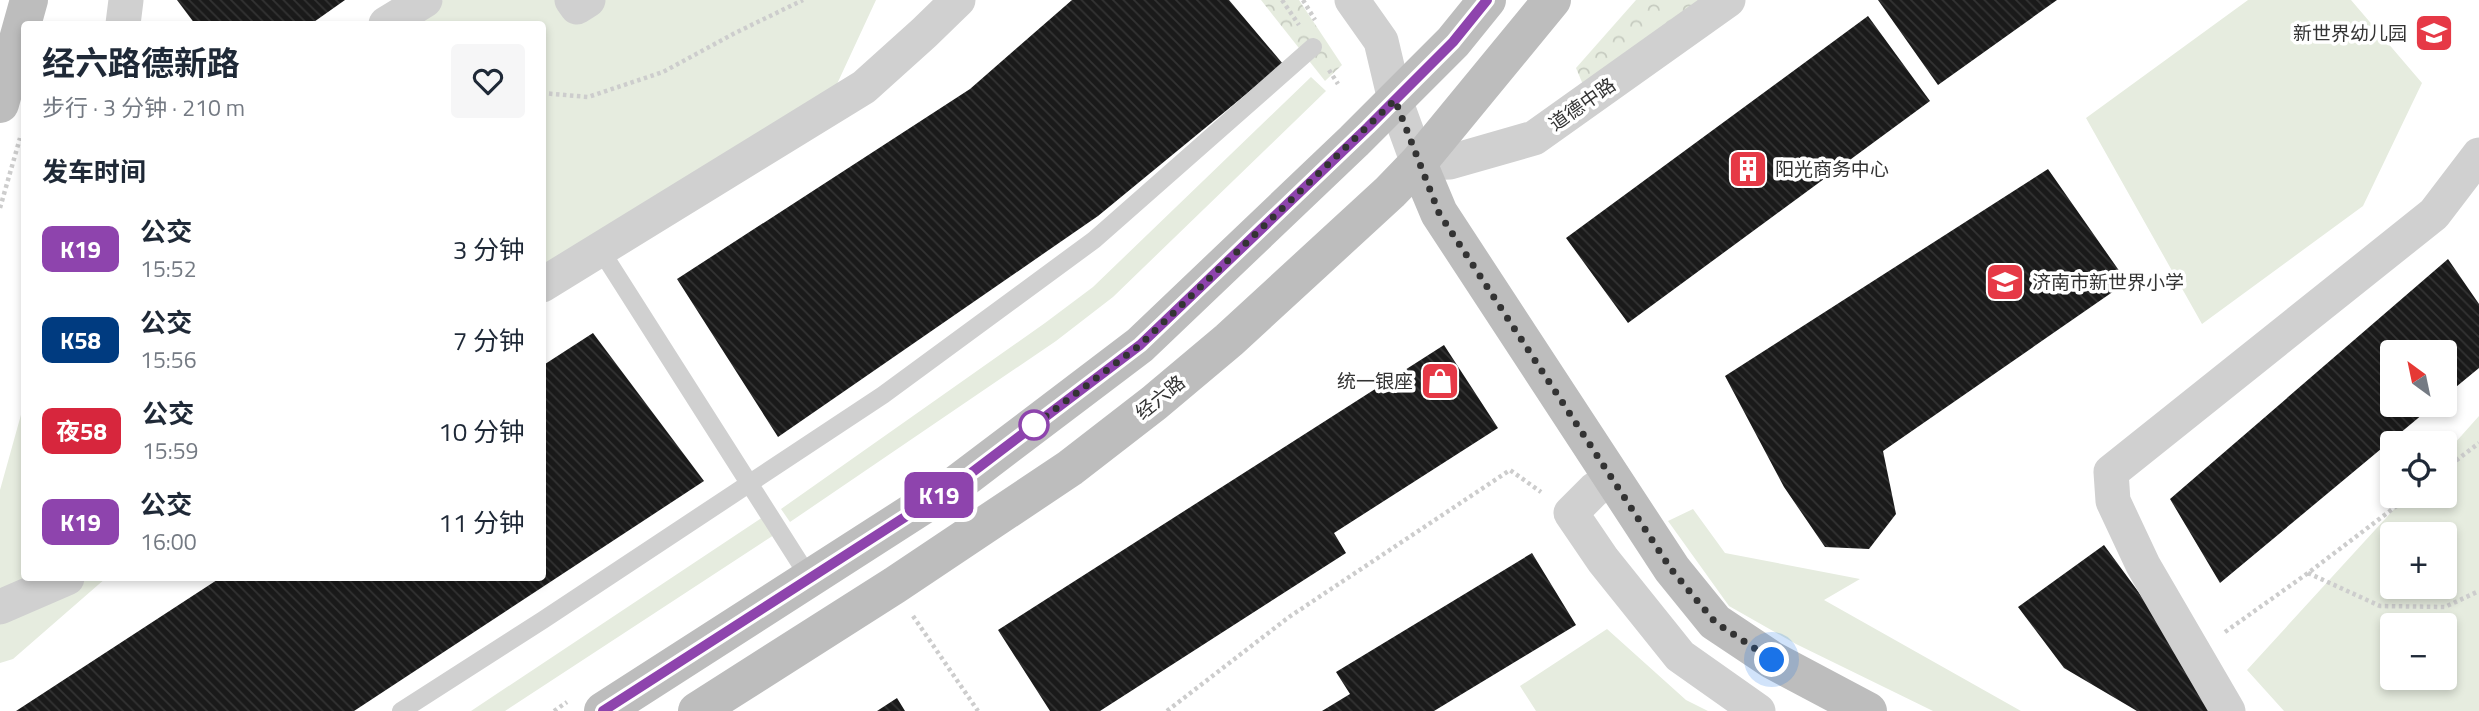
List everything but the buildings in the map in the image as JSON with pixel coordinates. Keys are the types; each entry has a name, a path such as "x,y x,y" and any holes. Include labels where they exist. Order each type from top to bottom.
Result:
{"main road":[{"path":"26,21 29,0"},
{"path":"590,704 810,579 958,483 1140,345 1395,100 1453,42 1487,0"},
{"name":"经六路","path":"697,711 895,585 1070,468 1154,403 1229,340 1390,192 1418,163 1552,0"},
{"path":"10,118 21,50"},
{"path":"1418,163 1439,213 1671,569 1715,622 1772,660 1868,711"}],"street":[{"path":"123,21 125,0"},
{"path":"391,21 425,0"},
{"path":"572,0 577,7 588,0"},
{"path":"546,283 864,87 923,17 957,0"},
{"path":"1352,0 1381,41 1395,100 1418,163"},
{"name":"道德中路","path":"1418,163 1450,162 1534,138 1728,0"},
{"path":"2228,711 2143,565 2113,501 2111,472 2434,214 2479,155"},
{"path":"1613,477 1594,489 1571,513 1602,560 1680,656 1758,711"},
{"path":"0,607 59,581"}],"lane":[{"path":"401,711 544,620 883,395 1094,240 1313,47"},
{"path":"600,249 810,579"}],"path":[{"path":"546,93 588,97 663,72 734,33 803,0"},
{"path":"0,208 10,118"},
{"path":"2457,460 2479,443"},
{"path":"1167,711 1289,617 1510,471 1571,513"},
{"path":"2195,653 2394,508"},
{"path":"2308,573 2380,606 2445,607 2479,591"},
{"path":"907,607 978,711"},
{"path":"554,711 590,704"}],"green space":[{"path":"443,0 876,0 837,84 546,281 546,21 410,21"},
{"path":"1261,0 1299,0 1342,65 1325,81"},
{"path":"1636,0 1700,0 1584,87 1576,68"},
{"path":"2248,0 2351,0 2422,83 2363,206 2202,324 2086,118"},
{"path":"1311,77 1326,91 1113,297 1056,341 790,522 781,509 1093,287"},
{"path":"21,415 21,581 103,581 13,659 0,663 0,490"},
{"path":"2479,416 2479,711 2284,711 2247,670 2380,525 2380,599 2457,599 2457,522 2382,522 2395,508 2457,508 2457,441"},
{"path":"1693,509 1725,553 1860,579 1824,600 2021,711 1933,711 1796,644 1729,606 1668,521"},
{"path":"763,517 774,535 505,711 471,711"},
{"path":"1607,629 1686,700 1708,711 1536,711 1520,686"}],"bus line":[{"name":"K19","path":"603,711 958,483 1140,345 1368,127 1453,42 1487,0"}],"place":[{"name":"新世界幼儿园","path":"2434,33"},
{"name":"阳光商务中心","path":"1748,169"},
{"name":"济南市新世界小学","path":"2005,282"},
{"name":"统一银座","path":"1440,381"}],"route":[{"path":"1034,425 1025,432 1140,345 1395,100 1439,213 1642,520 1671,569 1715,622 1772,660"}]}
